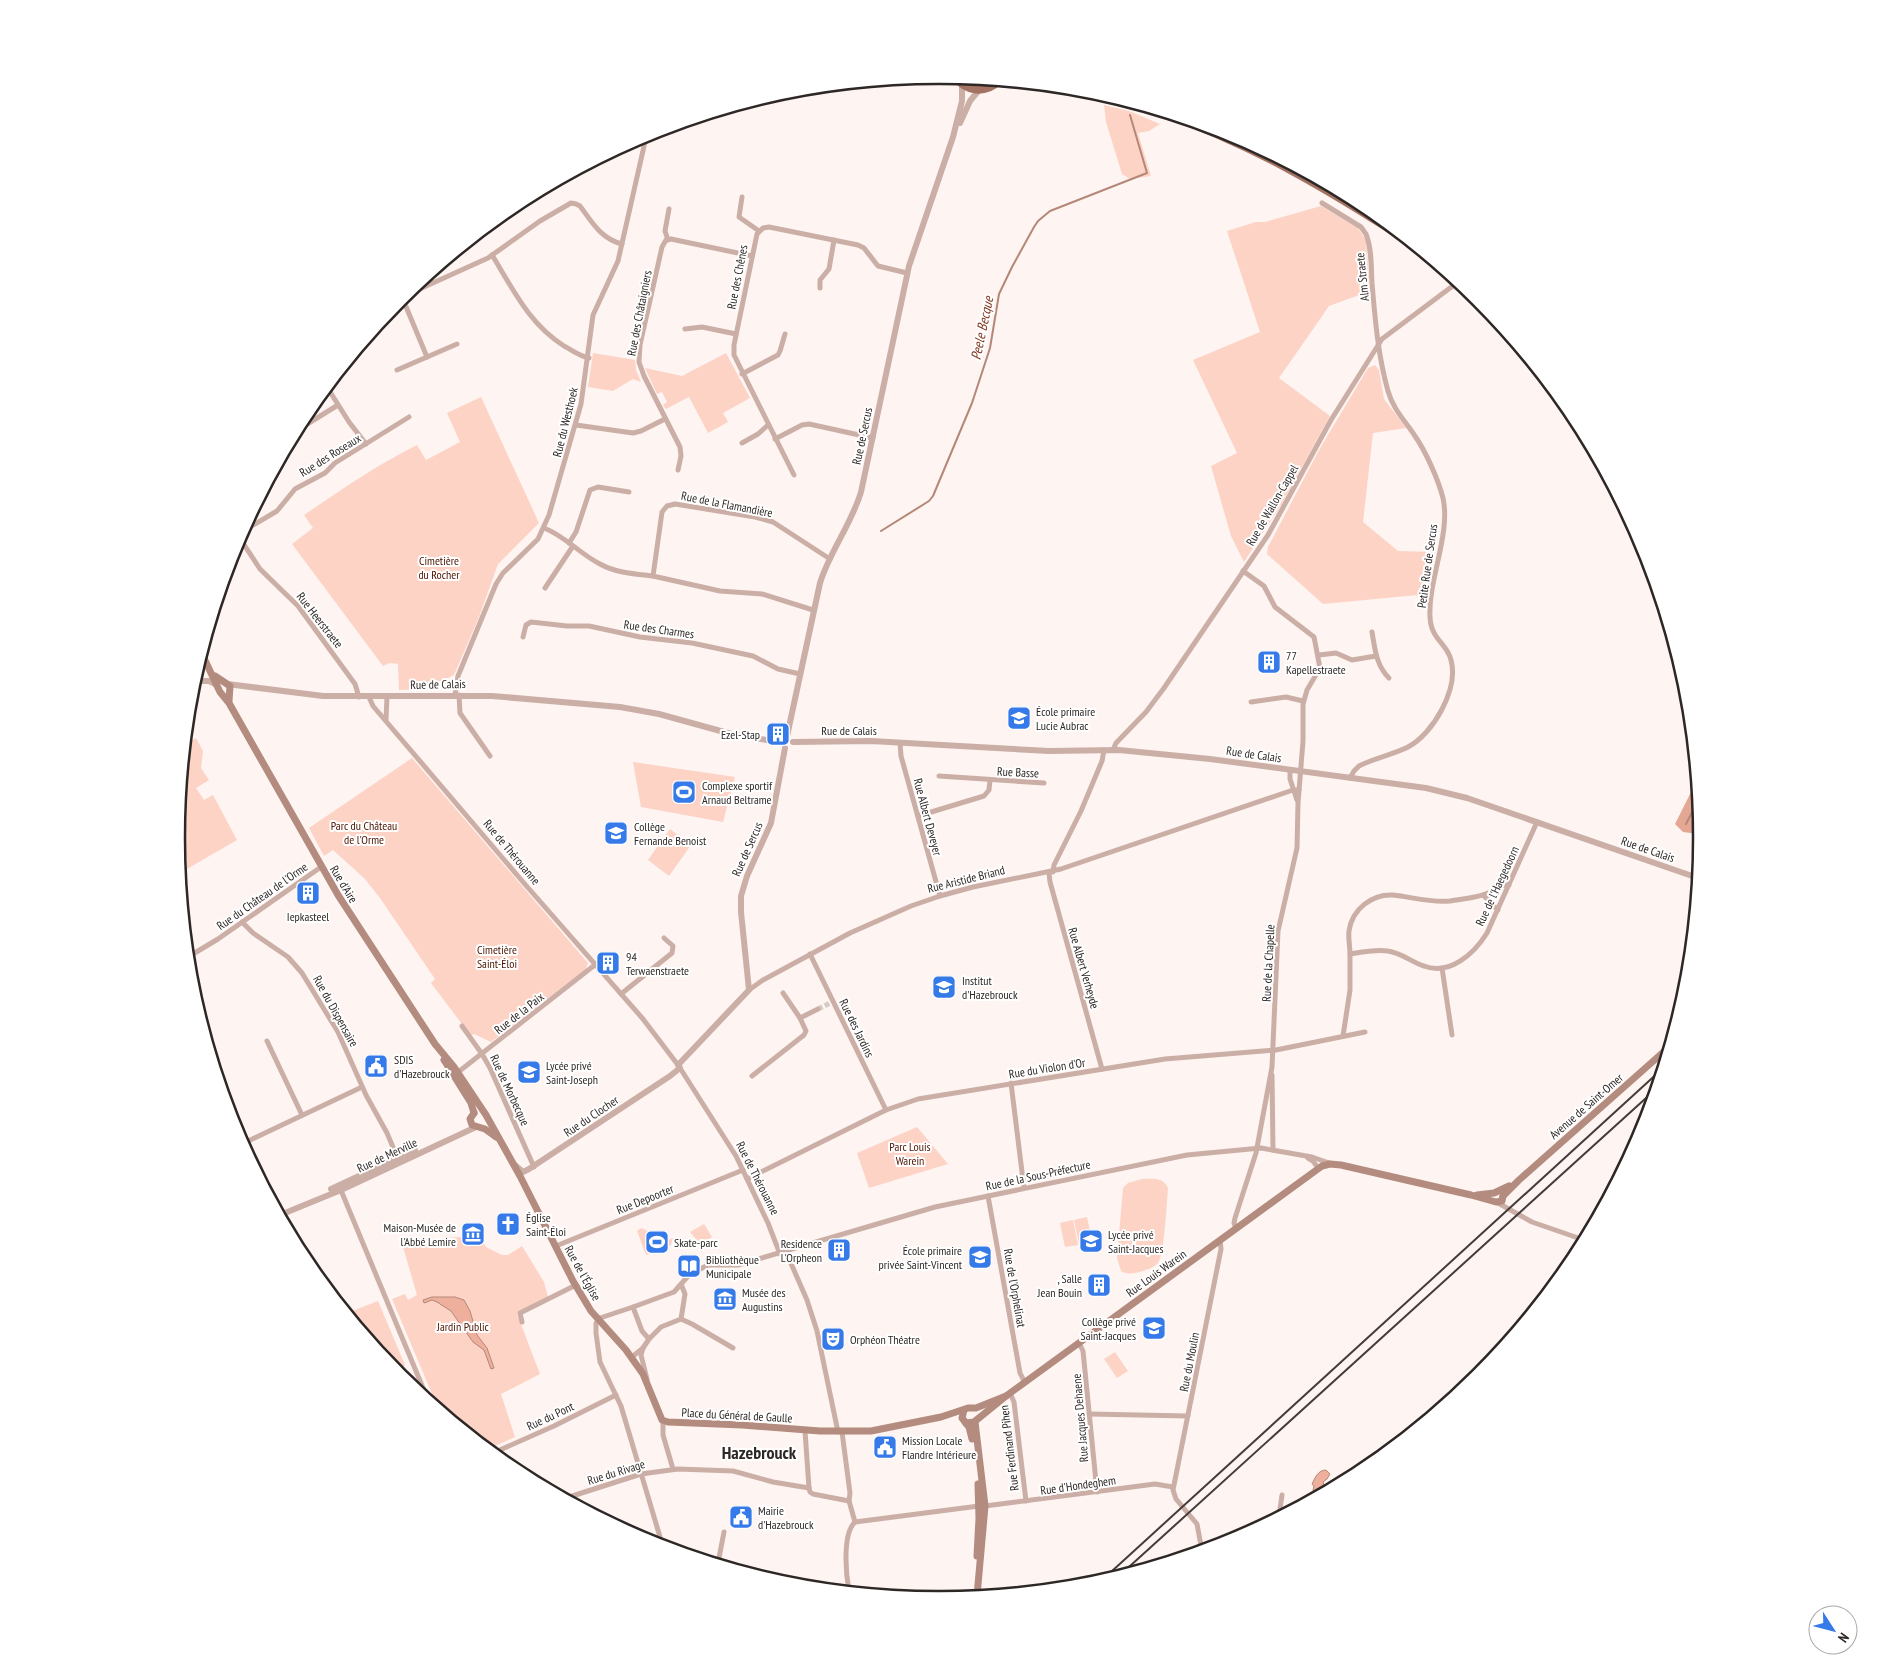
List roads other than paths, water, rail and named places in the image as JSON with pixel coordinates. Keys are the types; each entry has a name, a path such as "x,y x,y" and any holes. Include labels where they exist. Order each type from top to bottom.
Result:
{"main road":[{"path":"963,84 979,90 992,85"},
{"name":"Rue d'Aire","path":"206,662 321,867 346,908 485,1116 513,1164"},
{"name":"Avenue de Saint-Omer","path":"1498,1197 1661,1055"},
{"name":"Rue d'Aire","path":"456,1074 474,1113"},
{"path":"479,1112 485,1116 486,1124 478,1128 470,1120 474,1113 479,1112"},
{"name":"Rue d'Aire","path":"478,1128 498,1138"},
{"name":"Rue de l'Église","path":"513,1164 576,1285 598,1320 632,1358 647,1382 663,1421"},
{"path":"1318,1168 1333,1164 1471,1195 1498,1197"},
{"name":"Rue Louis Warein","path":"976,1420 1318,1168"},
{"name":"Rue Louis Warein","path":"974,1409 1008,1395"},
{"path":"805,1430 875,1431 941,1417 969,1408 974,1409 978,1414 976,1420 976,1445 982,1506 977,1590"},
{"path":"964,1410 962,1414 972,1438 982,1506"},
{"path":"941,1417 965,1421 976,1420"},
{"name":"Place du Général de Gaulle","path":"663,1421 805,1430"}],"street":[{"name":"Rue de Sercus","path":"787,736 821,578 857,506 907,273 953,137 962,101 962,84"},
{"name":"Rue de Sercus","path":"953,137 970,101 979,90"},
{"name":"Rue du Westhoek","path":"457,695 458,676 496,584 503,573 533,546 544,528 576,425 584,391 593,315 613,274 622,244 645,144"},
{"path":"742,197 739,218 759,232"},
{"path":"425,287 492,255 540,221 572,203 580,206 603,235 612,241 622,244"},
{"name":"Alm Straete","path":"1322,203 1361,227 1366,234 1379,344"},
{"path":"669,209 664,230 668,240 752,256"},
{"name":"Rue des Chênes","path":"794,474 734,355 736,334 756,236 765,227 769,227 834,240 862,247 878,266 907,273"},
{"name":"Rue des Châtaigniers","path":"668,240 664,242 661,249 640,345 639,359 642,372 680,450 681,456 678,470"},
{"path":"820,288 820,280 829,269 834,240"},
{"path":"492,255 524,308 543,331 578,354 588,358"},
{"name":"Rue de Wallon-Cappel","path":"1113,750 1116,743 1146,712 1164,688 1275,523 1331,420 1379,344 1387,334 1452,286"},
{"path":"406,305 428,357"},
{"path":"685,329 702,327 736,334"},
{"path":"742,374 778,355 785,334"},
{"path":"397,370 457,344"},
{"name":"Petite Rue de Sercus","path":"1350,778 1354,770 1361,765 1407,747 1421,736 1442,709 1450,689 1452,674 1450,658 1434,634 1430,616 1431,596 1444,520 1442,497 1420,442 1391,401 1386,387 1379,344"},
{"path":"331,393 366,444"},
{"path":"311,421 338,405"},
{"name":"Rue des Roseaux","path":"254,524 277,511 293,490 325,473 335,463 408,417"},
{"path":"576,425 633,434 665,419"},
{"path":"775,439 798,427 810,424 873,438"},
{"path":"742,443 758,434 768,425"},
{"path":"545,588 571,544 587,494 592,488 598,487 629,492"},
{"name":"Rue de la Flamandière","path":"653,576 661,515 665,508 672,504 768,520 830,559"},
{"path":"544,528 610,569 653,576 720,591 762,594 813,610"},
{"name":"Rue Heerstraete","path":"245,545 263,573 298,606 355,684 359,697"},
{"path":"1243,570 1264,586 1275,607 1314,637 1319,655 1336,653 1352,660 1376,656"},
{"name":"Rue des Charmes","path":"523,637 526,625 531,622 564,626 589,626 640,638 692,643 746,654 778,669 800,674"},
{"path":"1372,632 1376,656 1381,668 1389,678"},
{"name":"Rue de la Chapelle","path":"1296,790 1301,772 1303,701 1307,690 1320,670 1319,655"},
{"name":"Rue de Calais","path":"202,682 316,696 457,695 520,697 638,709 729,734 780,742"},
{"path":"457,695 460,714 490,756"},
{"name":"Rue de Thérouanne","path":"369,696 373,706 533,894 647,1024 679,1067 728,1142 807,1300 817,1331 840,1432 855,1522"},
{"path":"387,696 385,715 387,722"},
{"path":"1251,702 1286,697 1303,701"},
{"path":"787,736 793,742 790,747 785,748 782,747 780,742 782,738 787,736"},
{"name":"Rue de Calais","path":"793,742 861,741 1049,752 1113,750 1203,758 1443,791 1691,876"},
{"name":"Rue Albert Deveyer","path":"900,743 900,754 940,896"},
{"name":"Rue de Sercus","path":"750,990 741,912 741,896 747,876 771,823 785,748"},
{"path":"1051,872 1077,821 1102,762 1104,750"},
{"name":"Rue de la Chapelle","path":"1258,1148 1274,1050 1278,930 1296,857 1298,803 1290,770"},
{"name":"Rue Basse","path":"939,776 1044,783"},
{"name":"Rue Basse","path":"918,816 984,796 989,790 990,780"},
{"name":"Rue Aristide Briand","path":"679,1067 750,990 763,980 873,922 940,896 995,882 1051,872 1296,790"},
{"name":"Rue de l'Haegedoorn","path":"1442,968 1458,962 1478,946 1487,933 1537,822"},
{"name":"Rue du Château de l'Orme","path":"195,953 213,943 321,867"},
{"name":"Rue Albert Verheyde","path":"1051,872 1050,882 1102,1069"},
{"path":"1343,1036 1350,990 1349,934 1358,910 1373,899 1390,895 1441,901 1483,895 1502,885 1509,885"},
{"path":"1483,895 1498,910"},
{"name":"Rue du Dispensaire","path":"242,922 253,933 288,957 302,973 336,1028 362,1087 387,1133 398,1159"},
{"path":"621,994 672,953 673,946 664,938"},
{"path":"1350,954 1387,951 1402,955 1424,967 1442,968 1452,1035"},
{"name":"Rue des Jardins","path":"810,954 831,1002 886,1110"},
{"name":"Rue de la Paix","path":"456,1074 596,964"},
{"path":"752,1076 804,1035 806,1031 800,1018 783,993"},
{"path":"800,1018 818,1008"},
{"name":"Rue de Morbecque","path":"462,1026 482,1054 495,1077 534,1167"},
{"name":"Rue du Violon d'Or","path":"748,1179 886,1110 918,1099 1165,1059 1274,1050 1365,1032"},
{"path":"267,1041 302,1115"},
{"name":"Rue du Clocher","path":"534,1167 666,1079 679,1067"},
{"name":"Rue de la Chapelle","path":"1272,1067 1273,1150"},
{"path":"1011,1083 1024,1188"},
{"path":"249,1140 362,1087"},
{"name":"Rue de Merville","path":"340,1188 460,1130 470,1120"},
{"name":"Rue de Merville","path":"285,1213 478,1128"},
{"path":"1236,1228 1235,1218 1258,1148"},
{"name":"Rue de la Sous-Préfecture","path":"598,1320 671,1293 691,1274 708,1265 735,1266 928,1209 1024,1188 1180,1157 1258,1148 1305,1156 1333,1164"},
{"path":"1305,1156 1314,1161 1318,1168"},
{"path":"513,1164 524,1172 534,1167"},
{"name":"Rue Depoorter","path":"556,1246 743,1170"},
{"path":"340,1188 422,1385"},
{"name":"Rue de l'Orphelinat","path":"988,1196 1021,1376 1025,1383"},
{"path":"1498,1197 1508,1207 1532,1222 1577,1238"},
{"name":"Rue du Moulin","path":"1173,1487 1221,1247 1220,1240"},
{"path":"680,1319 685,1294 681,1284"},
{"path":"522,1322 520,1313 576,1285"},
{"path":"633,1306 642,1331 649,1339"},
{"path":"632,1358 661,1327 680,1319 690,1322 733,1348"},
{"path":"598,1320 595,1327 599,1357 621,1406 660,1537"},
{"name":"Rue Jacques Dehaene","path":"1079,1343 1083,1351 1097,1492"},
{"name":"Rue de l'Église","path":"643,1348 641,1355 647,1382"},
{"name":"Rue du Pont","path":"500,1450 616,1395"},
{"name":"Rue Ferdinand Pihen","path":"1008,1395 1014,1402 1026,1501"},
{"path":"1089,1414 1188,1416"},
{"name":"Place du Général de Gaulle","path":"663,1421 663,1434 672,1469"},
{"name":"Place du Général de Gaulle","path":"805,1430 809,1488"},
{"path":"672,1469 729,1470 772,1482 809,1488 813,1494 850,1501"},
{"name":"Rue du Rivage","path":"573,1496 642,1474 672,1469"},
{"name":"Rue d'Hondeghem","path":"855,1522 1159,1484 1173,1487"},
{"path":"1173,1487 1175,1498 1197,1524 1201,1544"},
{"path":"1280,1510 1282,1495"},
{"path":"848,1586 847,1547 850,1527 855,1522"},
{"path":"719,1558 724,1532"}],"waterway":[{"name":"Peele Becque","path":"881,531 929,501 933,496 972,403 990,348 999,294 1038,221 1050,211 1147,173 1130,115"},
{"path":"1686,824 1692,813"}],"tunnel":[{"path":"818,1009 830,1003"}],"railway":[{"path":"1112,1571 1654,1076"},
{"path":"1129,1567 1646,1098"}],"place":[{"name":"77 Kapellestraete","path":"1269,662"},
{"name":"École primaire Lucie Aubrac","path":"1019,718"},
{"name":"Ezel-Stap","path":"778,734"},
{"name":"Complexe sportif Arnaud Beltrame","path":"684,792"},
{"name":"Collège Fernande Benoist","path":"616,833"},
{"name":"Iepkasteel","path":"308,893"},
{"name":"94 Terwaenstraete","path":"608,963"},
{"name":"Institut d'Hazebrouck","path":"944,987"},
{"name":"SDIS d'Hazebrouck","path":"376,1066"},
{"name":"Lycée privé Saint-Joseph","path":"529,1072"},
{"name":"Église Saint-Éloi","path":"508,1224"},
{"name":"Maison-Musée de l'Abbé Lemire","path":"473,1234"},
{"name":"Lycée privé Saint-Jacques","path":"1091,1241"},
{"name":"Skate-parc","path":"657,1242"},
{"name":"Residence L'Orpheon","path":"839,1250"},
{"name":"École primaire privée Saint-Vincent","path":"980,1257"},
{"name":"Bibliothèque Municipale","path":"689,1266"},
{"name":", Salle Jean Bouin","path":"1099,1285"},
{"name":"Musée des Augustins","path":"725,1299"},
{"name":"Collège privé Saint-Jacques","path":"1154,1328"},
{"name":"Orphéon Théatre","path":"833,1339"},
{"name":"Mission Locale Flandre Intérieure","path":"885,1447"},
{"name":"Mairie d'Hazebrouck","path":"741,1517"}],"district":[{"name":"Hazebrouck","path":"759,1452"}],"park label":[{"name":"Cimetière du Rocher","path":"439,567"},
{"name":"Parc du Château de l'Orme","path":"364,832"},
{"name":"Cimetière Saint-Éloi","path":"497,956"},
{"name":"Parc Louis Warein","path":"910,1153"},
{"name":"Jardin Public","path":"463,1326"}]}
